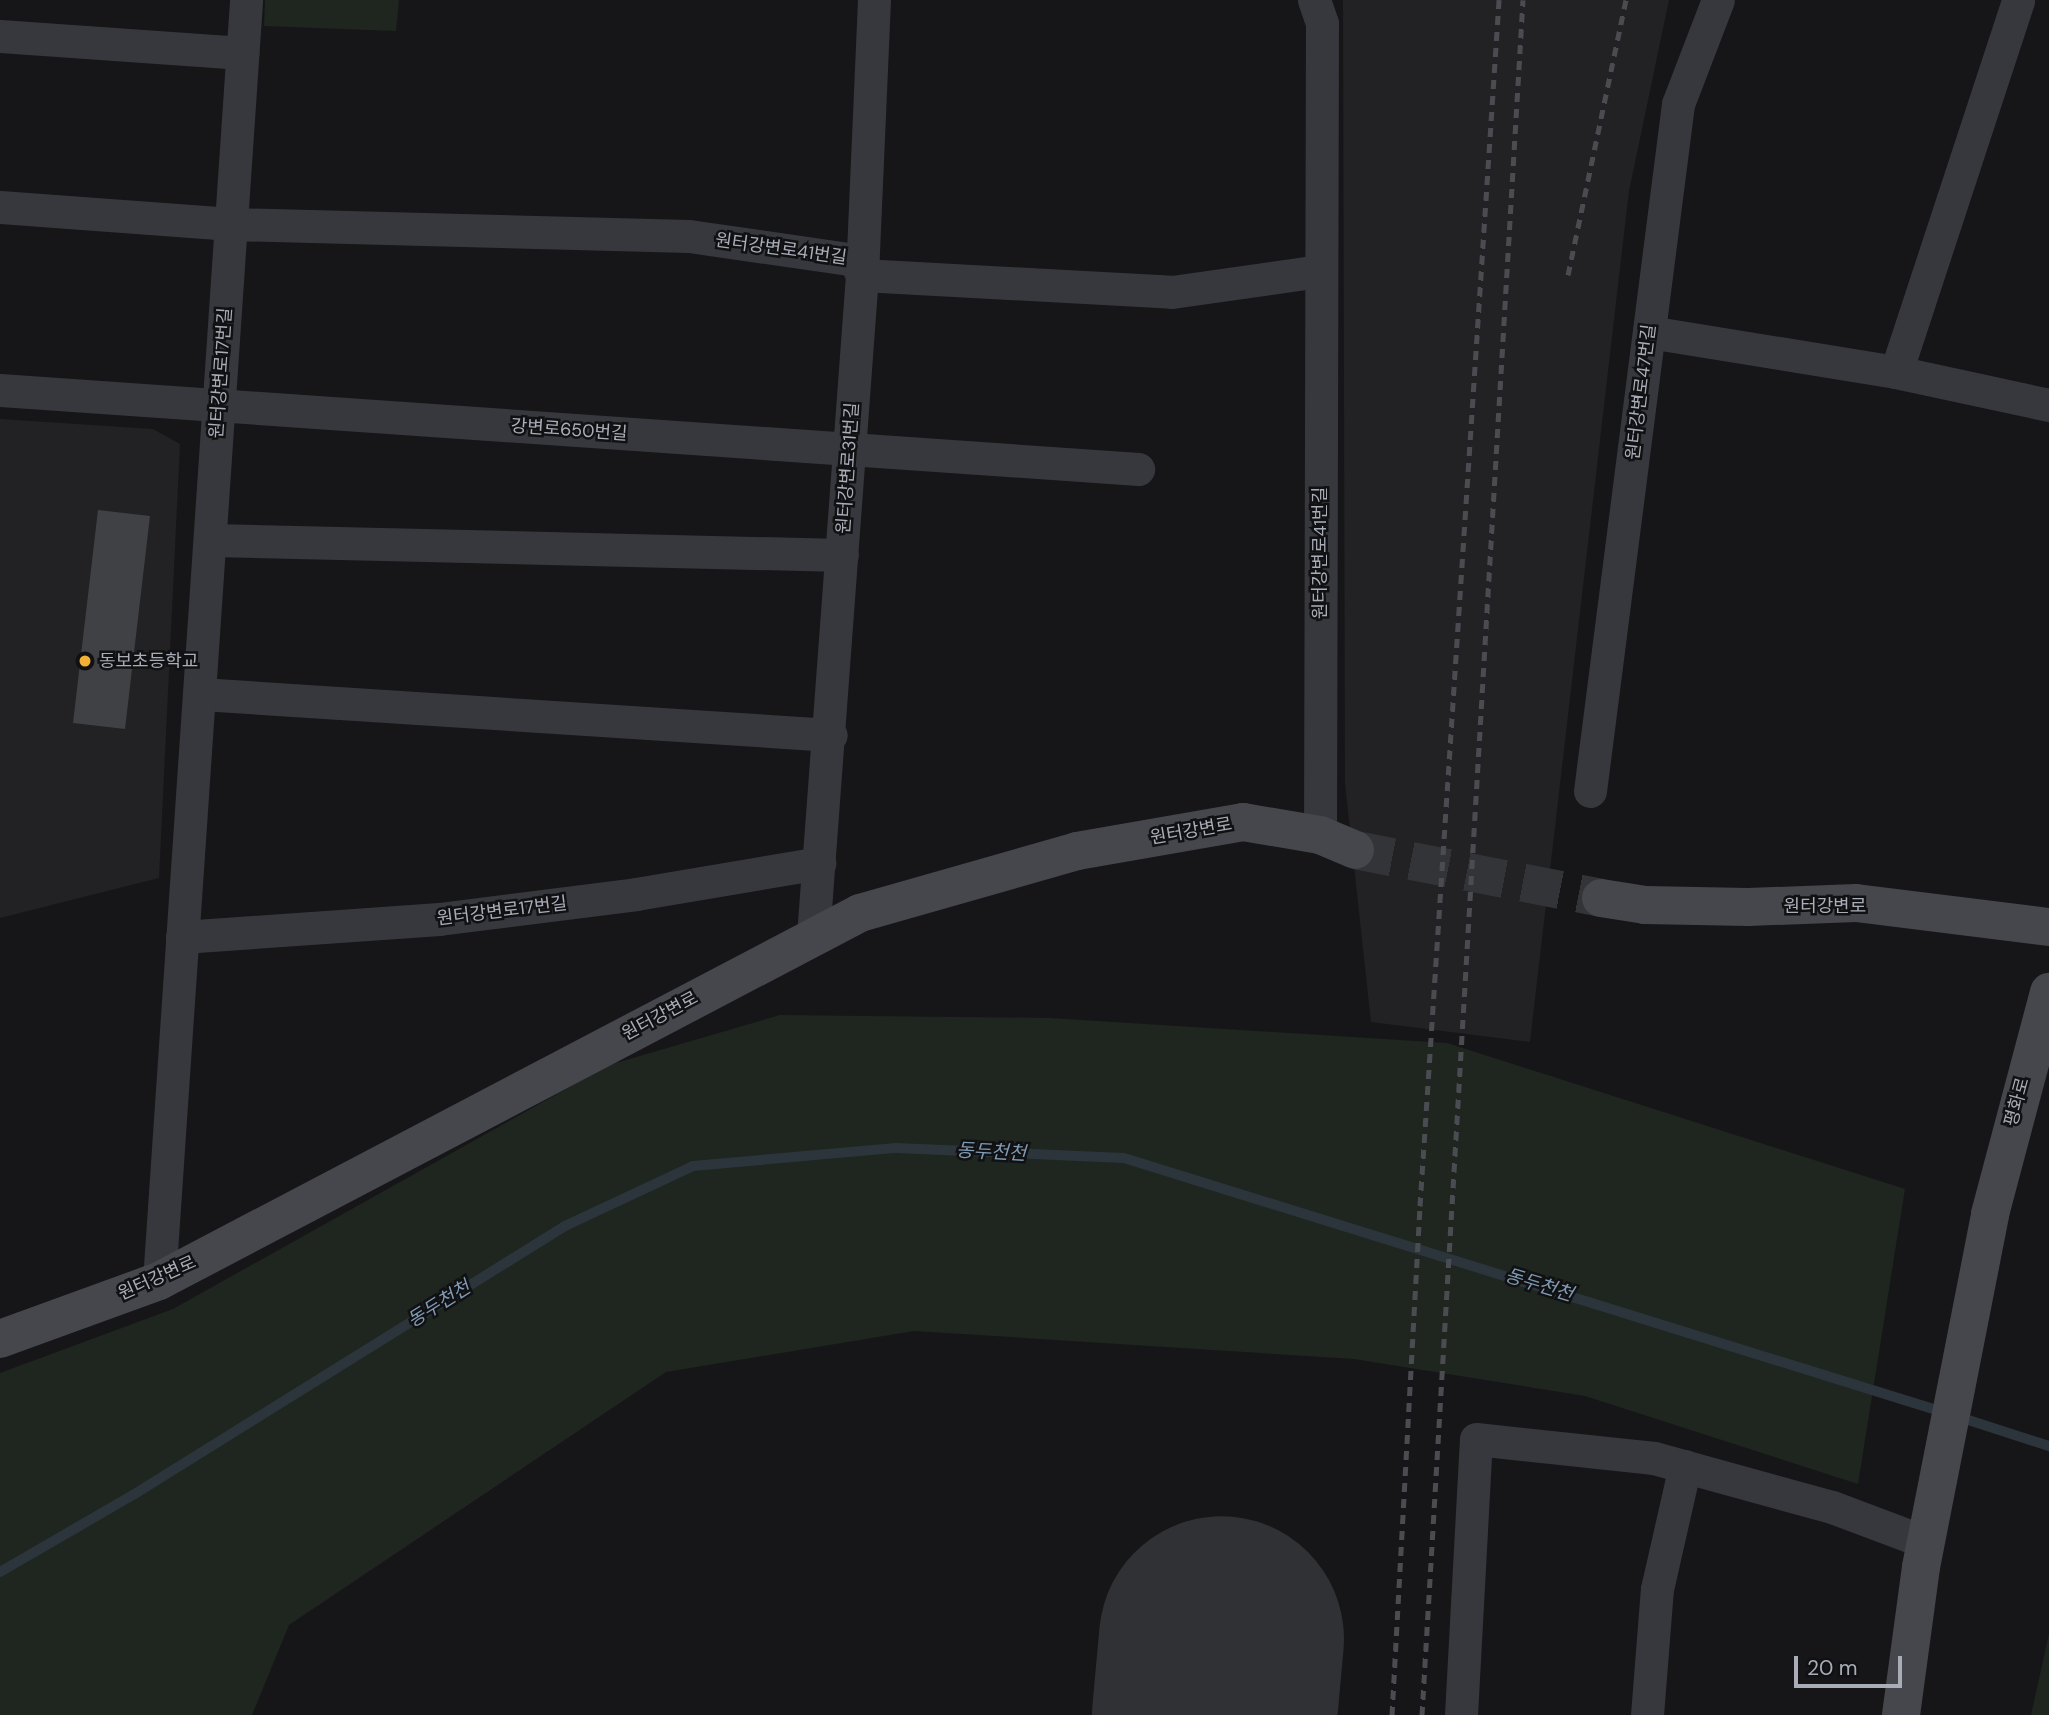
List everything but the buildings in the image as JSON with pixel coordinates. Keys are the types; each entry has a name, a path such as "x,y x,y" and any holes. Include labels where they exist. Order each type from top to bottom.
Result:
{"street":[{"name":"원터강변로17번길","path":"159,1281 201,694 246,0"},
{"name":"원터강변로31번길","path":"813,936 831,735 862,275 874,0"},
{"name":"원터강변로41번길","path":"1314,0 1322,23 1320,835"},
{"name":"원터강변로47번길","path":"1590,791 1678,104 1718,0"},
{"path":"1896,372 2018,0"},
{"path":"0,36 242,53"},
{"path":"0,207 231,224"},
{"name":"원터강변로41번길","path":"231,224 689,236 855,260 862,275 1172,292 1320,271"},
{"path":"1649,332 1896,372 2049,405"},
{"name":"강변로650번길","path":"0,390 1138,469"},
{"path":"210,540 842,555"},
{"path":"201,694 831,735"},
{"name":"원터강변로","path":"0,1339 159,1281 860,913 1077,851 1244,822 1320,835 1355,850"},
{"name":"원터강변로17번길","path":"182,937 439,919 636,894 819,863"},
{"name":"원터강변로","path":"1601,898 1645,905 1748,907 1856,903 2049,927"},
{"name":"평화로","path":"1928,1530 1990,1214 2049,992"},
{"path":"1461,1715 1476,1438 1654,1458 1832,1507 1928,1530 1901,1715"},
{"path":"1647,1715 1657,1589 1685,1466"}],"shaded area":[{"path":"265,0 399,0 396,31 264,26"},
{"path":"1343,0 1669,0 1629,191 1530,1042 1371,1022 1345,783"},
{"name":"동보초등학교","path":"0,419 153,429 180,444 159,878 0,918"},
{"path":"780,1015 1050,1018 1447,1043 1905,1189 1858,1484 1585,1396 1354,1359 914,1331 666,1372 289,1625 252,1715 0,1715 0,1373 173,1309 609,1065"},
{"path":"2049,1634 2049,1715 2031,1715"}],"waterway":[{"name":"동두천천","path":"0,1572 133,1495 565,1226 693,1166 896,1148 1124,1158 1943,1412"},
{"name":"동두천천","path":"1959,1417 2049,1446"}],"runway":[{"path":"1214,1715 1221,1638"}],"tunnel":[{"path":"1355,850 1601,898"}],"railway":[{"path":"1392,1715 1420,1206 1499,0"},
{"path":"1422,1715 1523,0"},
{"path":"1568,275 1626,0"}],"place":[{"name":"동보초등학교","path":"85,661"}]}
